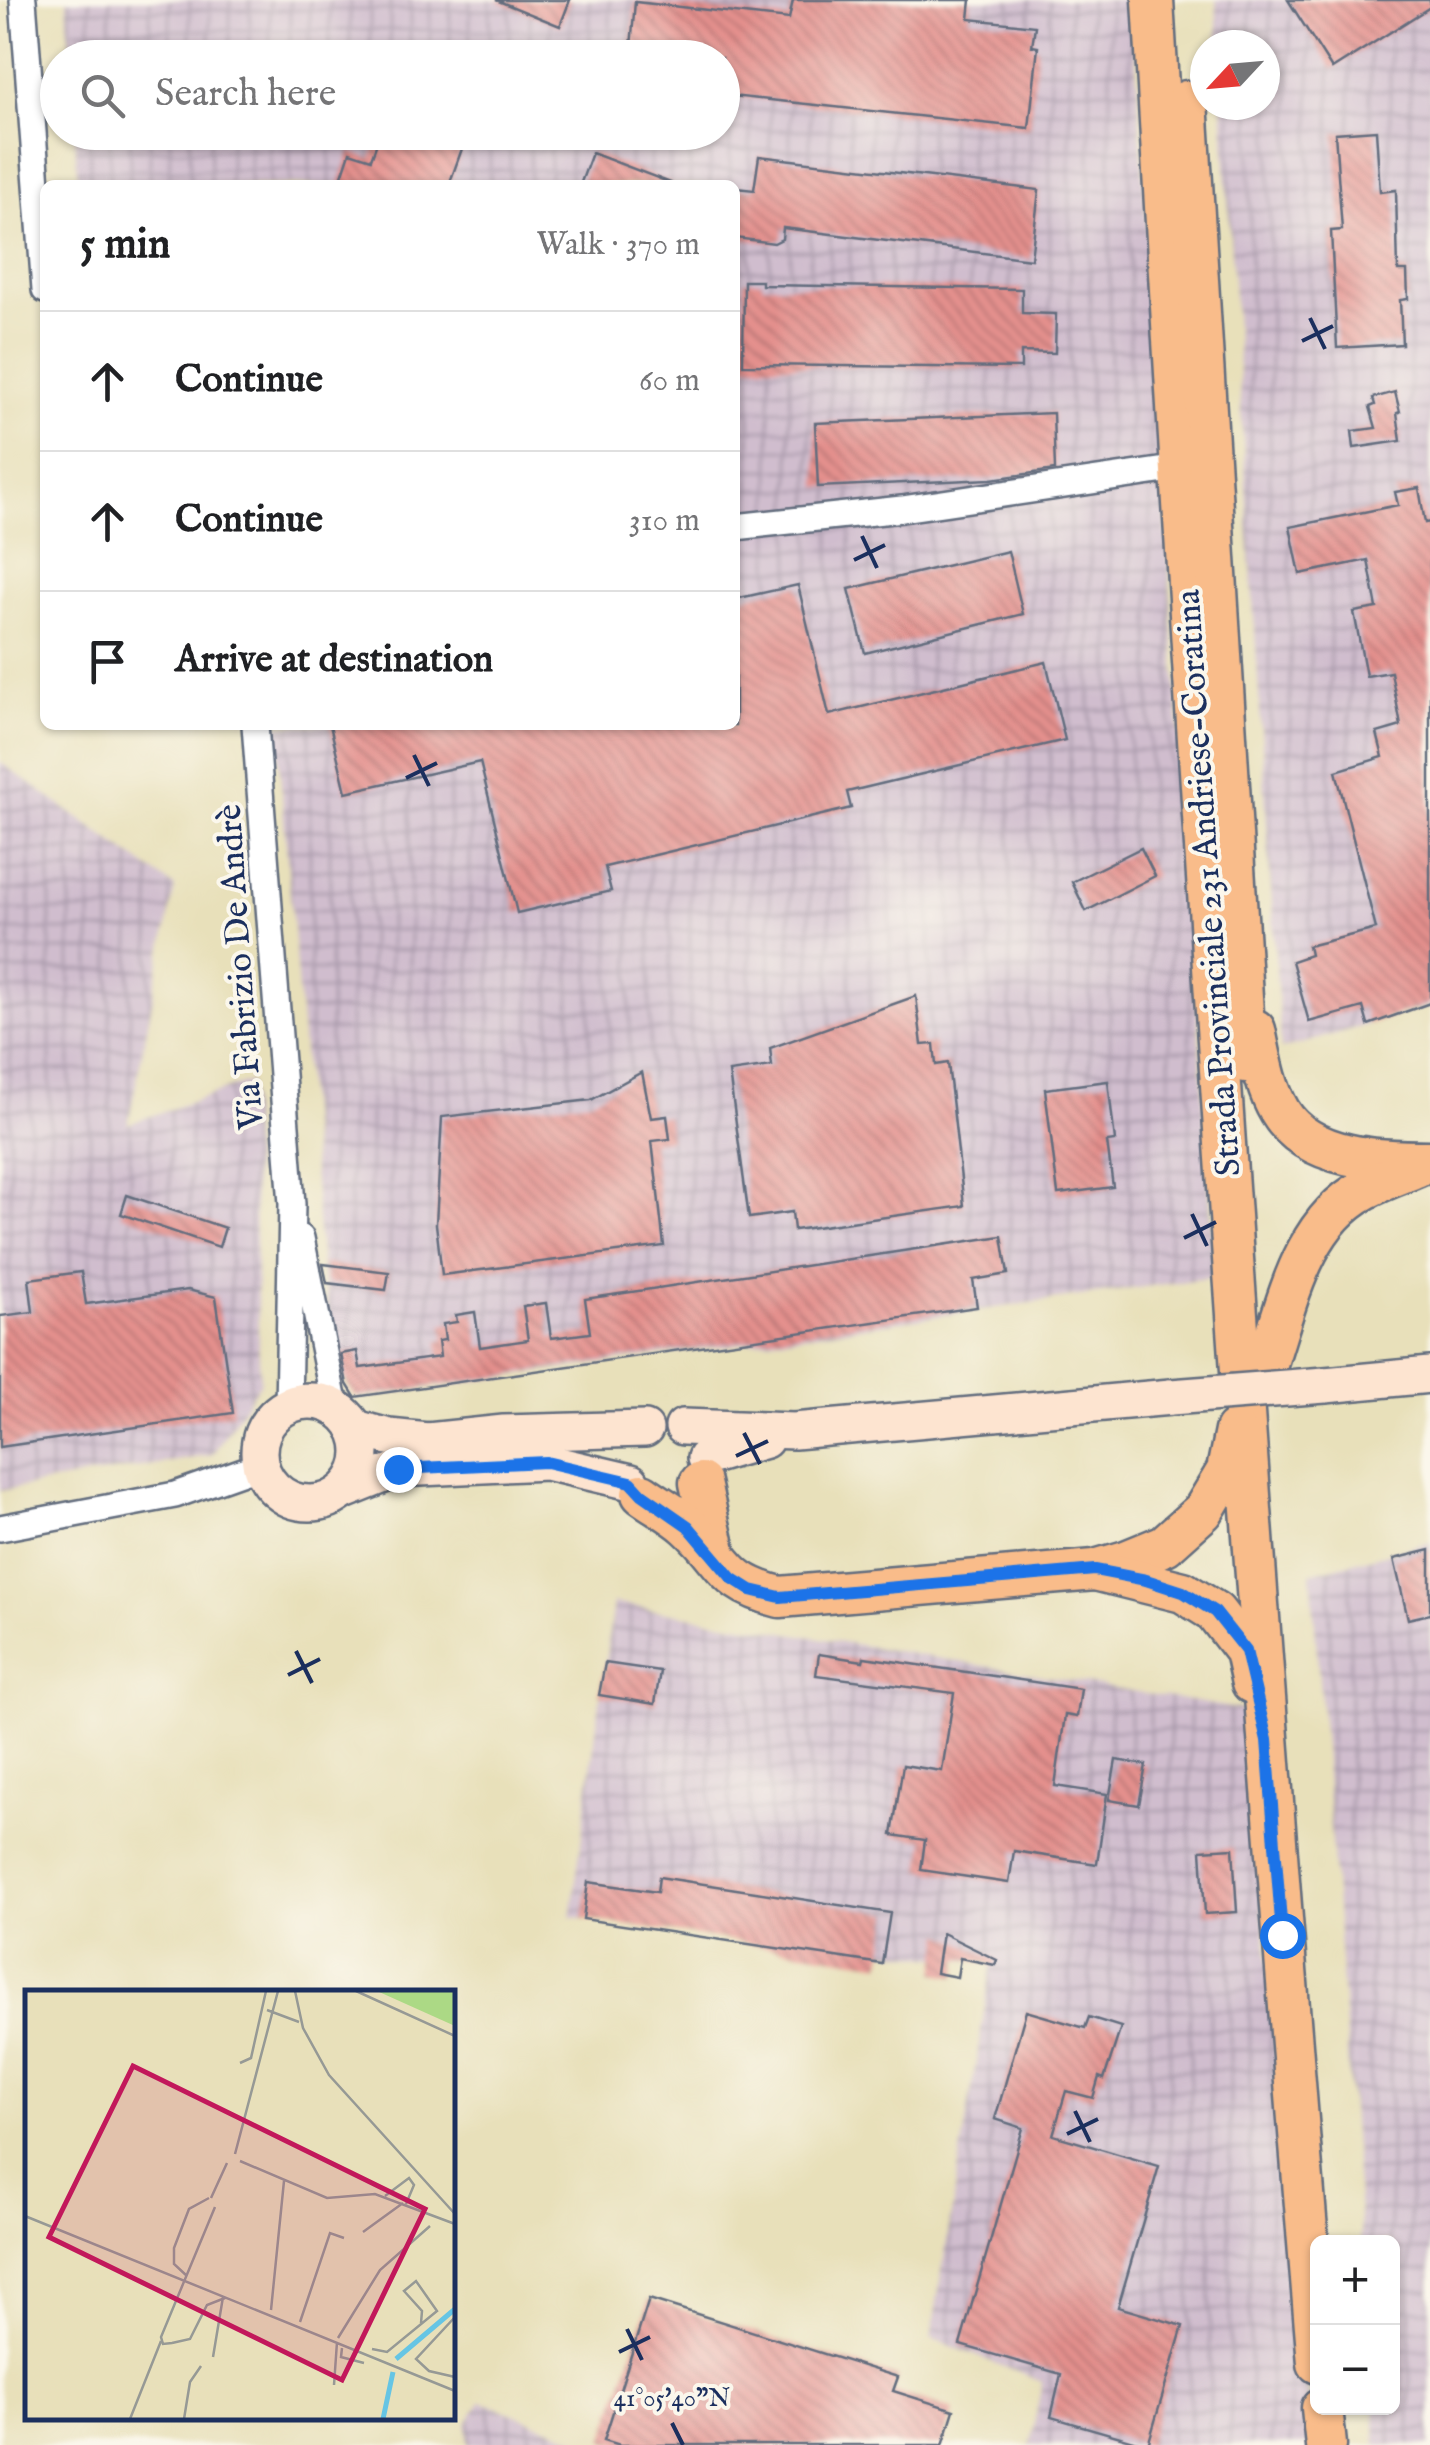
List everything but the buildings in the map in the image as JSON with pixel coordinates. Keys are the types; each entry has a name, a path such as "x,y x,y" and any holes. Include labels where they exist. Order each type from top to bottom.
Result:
{"main road":[{"name":"Strada Provinciale 231 Andriese-Coratina","path":"1154,0 1179,468 1331,2235"},
{"name":"Strada Provinciale 231 Andriese-Coratina","path":"1181,0 1239,952 1267,1740 1315,2325"},
{"path":"1239,952 1265,1077 1286,1120 1320,1145 1370,1160 1429,1161"},
{"path":"1429,1161 1362,1190 1322,1226 1253,1353 1234,1438 1227,1471 1203,1511 1166,1545 1095,1570 780,1597 751,1590 732,1578 688,1526 637,1488 628,1472 628,1451 636,1437 658,1424 794,1430 1171,1397 1325,1385 1430,1376"},
{"path":"646,1429 504,1433 428,1441 388,1437 311,1401 288,1406 274,1416 263,1430 258,1447 267,1481 294,1502 312,1504 329,1500 398,1469 546,1462 637,1488 654,1500 679,1500 702,1471 794,1430"},
{"path":"344,1491 355,1478 361,1444 345,1418"},
{"path":"683,1427 694,1434 717,1559"},
{"path":"1095,1570 1183,1592 1215,1612 1246,1651 1267,1740"},
{"path":"1323,2415 1326,2445"},
{"path":"1347,2415 1349,2445"}],"street":[{"path":"23,0 40,224"},
{"path":"740,525 902,509 1179,468"},
{"name":"Via Fabrizio De Andrè","path":"255,730 292,1204"},
{"path":"288,1406 292,1204"},
{"path":"292,1204 345,1418"},
{"path":"0,1528 175,1495 260,1464"}],"shaded area":[{"path":"67,0 1132,0 1215,1277 358,1398 338,1371 321,1268 276,730 740,730 740,180 78,180 75,150 740,150 740,40 69,40"},
{"path":"1216,0 1430,0 1430,1006 1281,1050 1223,120 1280,120 1280,30 1217,30"},
{"path":"0,762 175,887 128,1124 250,1081 260,1383 212,1455 0,1491"},
{"path":"1430,1542 1430,2445 1376,2445 1374,2415 1400,2415 1400,2235 1360,2235 1311,1573"},
{"path":"613,1603 1244,1710 1313,2445 1030,2445 1042,2382 931,2338 992,1963 571,1917"},
{"path":"481,2401 592,2445 469,2445 467,2424"}],"route":[{"path":"398,1469 546,1462 631,1482 688,1526 732,1578 751,1590 780,1597 1095,1570 1183,1592 1215,1612 1246,1651 1267,1740 1282,1935"}]}
